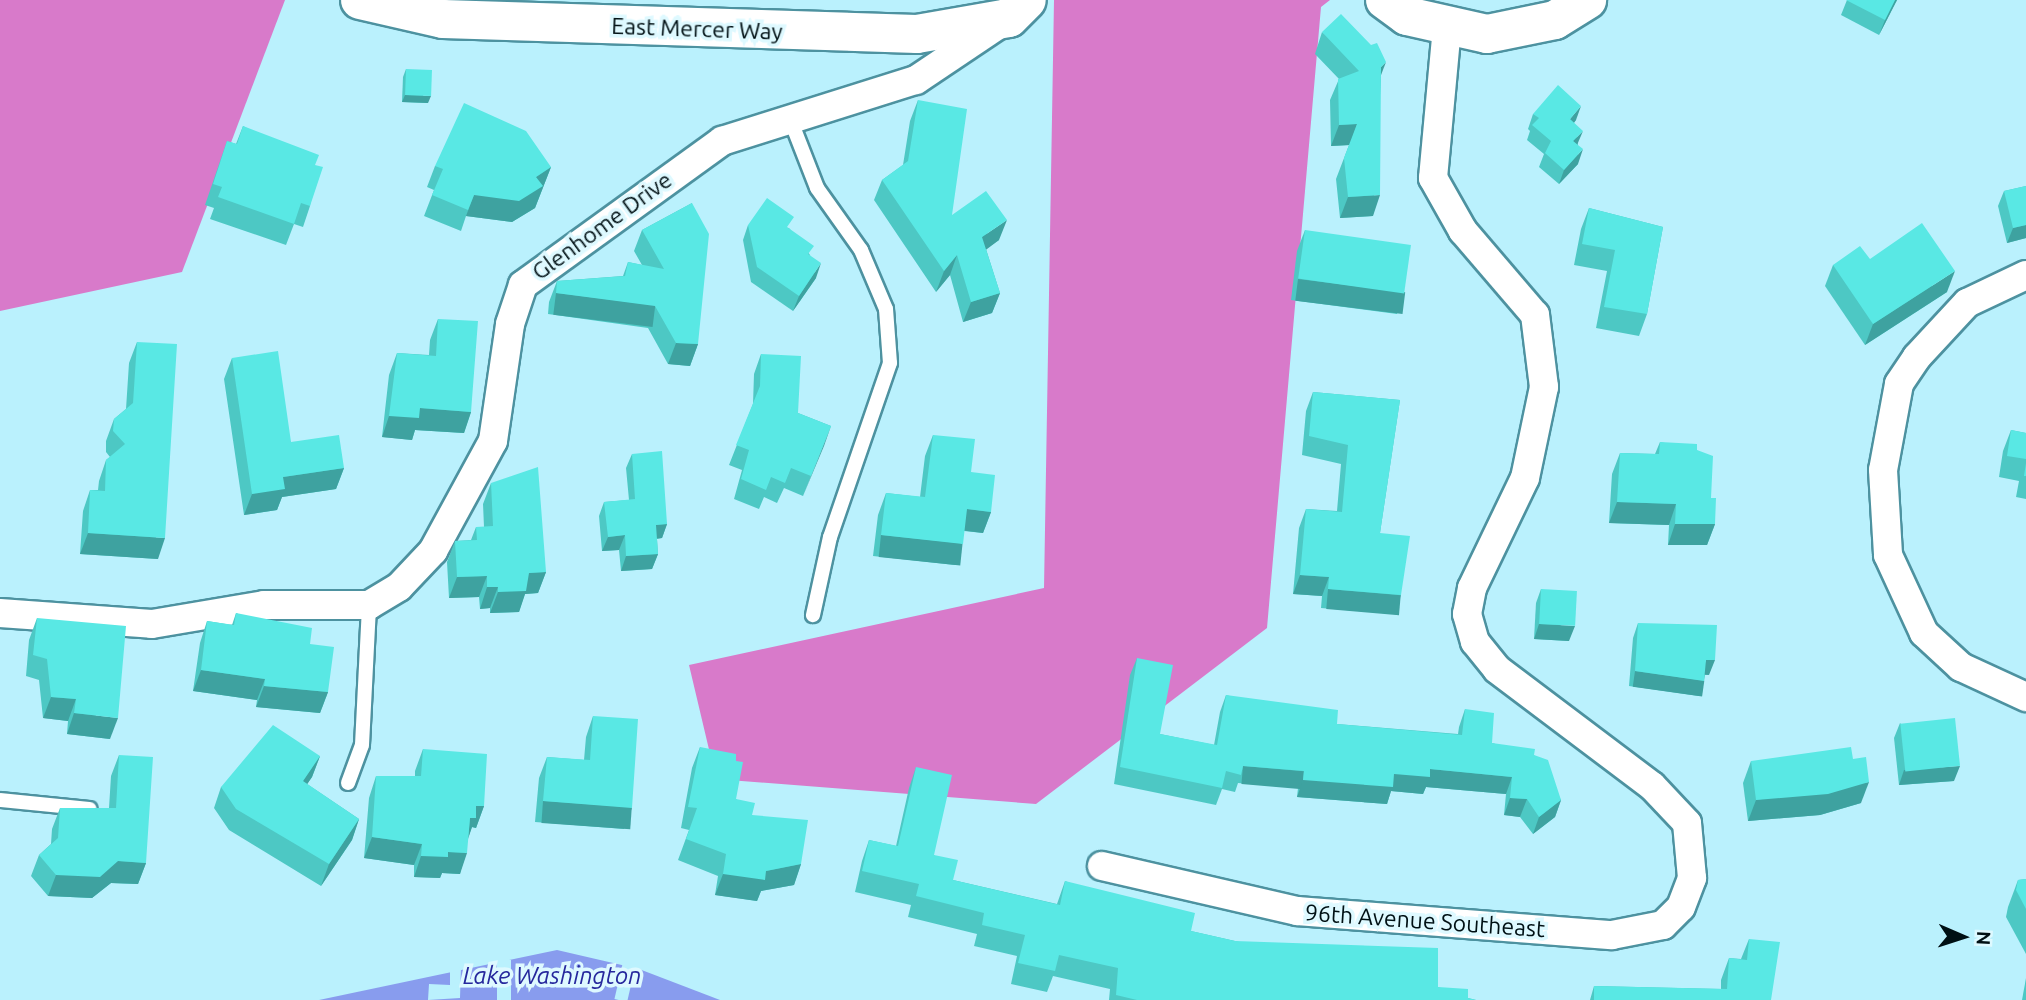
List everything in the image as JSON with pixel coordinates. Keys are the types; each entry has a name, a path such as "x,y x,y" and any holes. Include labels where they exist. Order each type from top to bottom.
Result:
{"street":[{"name":"East Mercer Way","path":"360,0 443,19 760,33 955,32 1018,9"},
{"path":"1385,0 1407,16 1447,28 1487,34 1525,29 1555,20 1587,0"},
{"name":"Glenhome Drive","path":"369,605 399,587 433,551 473,483 496,428 510,324 523,285 722,141 789,116 916,80 1018,9"},
{"name":"96th Avenue Southeast","path":"1102,866 1297,911 1612,935 1663,925 1681,907 1692,878 1694,846 1687,823 1652,786 1497,669 1475,642 1467,614 1472,588 1525,478 1544,387 1535,315 1463,231 1433,177 1447,28"},
{"path":"2026,275 1967,303 1917,357 1899,384 1883,470 1888,555 1924,632 1961,667 2026,697"},
{"path":"0,613 152,624 264,605 369,605"}],"lane":[{"path":"789,116 817,188 861,250 886,309 890,363 830,537 813,615"},
{"path":"348,783 362,745 369,605"},
{"path":"0,800 90,809"}],"shaded area":[{"path":"0,0 285,0 182,272 0,311"},
{"path":"1054,0 1330,0 1321,7 1267,628 1036,804 716,779 689,665 1044,588"}],"water":[{"name":"Lake Washington","path":"557,950 639,969 720,1000 319,1000"}],"pier":[{"path":"497,960 511,960 511,1000 497,1000"},
{"path":"623,962 636,965 628,1000 614,999"},
{"path":"461,967 460,998 428,1000 429,984 450,985 450,969"}],"building":[{"path":"1846,0 1895,0 1885,20"},
{"path":"1341,14 1371,45 1377,43 1386,62 1381,67 1380,195 1348,197 1344,158 1357,124 1339,125 1338,79 1359,71 1322,32"},
{"path":"406,69 432,70 431,96 405,95"},
{"path":"1558,85 1581,106 1570,119 1583,131 1573,141 1583,149 1564,170 1545,153 1551,141 1532,125 1539,118 1533,114"},
{"path":"918,100 967,109 952,215 986,191 1007,220 982,237 1000,293 971,302 957,255 944,271 882,180 908,161"},
{"path":"464,103 526,131 551,167 536,177 543,186 519,201 474,195 468,210 432,195 443,169 435,166"},
{"path":"243,126 319,155 315,165 323,167 310,206 301,203 294,224 218,197 222,187 213,184 227,141 237,144"},
{"path":"2026,186 2026,225 2013,228 2004,191"},
{"path":"767,198 794,217 787,227 814,246 808,254 821,263 799,296 757,267 748,225"},
{"path":"692,203 709,234 698,344 676,343 655,306 556,293 557,281 625,276 628,262 664,269 642,230"},
{"path":"1589,208 1663,227 1647,314 1604,307 1615,250 1582,244"},
{"path":"1922,223 1955,271 1873,324 1833,265 1860,246 1870,259"},
{"path":"1305,230 1411,245 1404,293 1298,279"},
{"path":"438,319 478,321 471,412 420,408 419,418 389,416 397,353 436,356"},
{"path":"137,342 177,344 165,538 88,533 90,490 105,491 106,460 125,444 113,431 114,419 133,403"},
{"path":"278,351 291,442 339,435 344,468 283,477 285,489 252,494 232,358"},
{"path":"761,354 801,356 798,413 831,426 811,476 791,468 785,483 771,477 766,490 741,479 749,450 736,445 760,386"},
{"path":"1313,392 1400,400 1380,533 1410,536 1401,595 1328,589 1329,577 1300,575 1306,509 1342,512 1348,445 1309,436"},
{"path":"2011,430 2026,433 2026,459 2007,456"},
{"path":"933,435 975,439 971,472 995,475 991,512 967,509 963,544 881,535 886,493 925,497"},
{"path":"1660,442 1697,444 1697,450 1713,456 1711,498 1716,498 1715,524 1675,524 1676,504 1617,502 1620,453 1659,454"},
{"path":"662,451 667,524 656,525 658,554 626,556 625,535 608,537 604,502 635,499 632,454"},
{"path":"538,467 546,572 529,573 526,591 498,592 498,587 487,587 487,576 457,577 455,541 477,540 476,527 493,526 491,483"},
{"path":"1541,589 1577,591 1575,626 1539,624"},
{"path":"236,613 312,628 310,644 334,647 328,692 264,686 265,679 201,670 207,621 234,625"},
{"path":"37,618 126,626 118,718 74,713 76,699 51,697 47,659 33,655"},
{"path":"1638,623 1717,625 1715,660 1706,660 1704,681 1635,671"},
{"path":"1137,658 1173,665 1160,734 1217,745 1226,695 1338,710 1337,724 1462,735 1465,709 1494,713 1492,743 1535,749 1534,755 1548,760 1561,800 1539,817 1527,799 1510,798 1512,777 1430,769 1430,777 1394,774 1393,787 1303,780 1304,771 1243,766 1241,775 1226,771 1222,788 1120,767"},
{"path":"593,716 638,719 632,808 543,801 547,757 590,760"},
{"path":"1955,718 1960,766 1905,771 1900,724"},
{"path":"273,725 320,756 303,781 359,819 329,864 236,809 221,787"},
{"path":"700,747 736,754 736,761 743,762 736,799 755,803 752,815 808,820 801,864 766,871 765,880 723,874 726,854 686,839 697,808 688,807"},
{"path":"1851,747 1853,759 1866,757 1869,782 1828,794 1756,800 1751,761"},
{"path":"423,749 487,754 484,806 476,806 476,818 470,818 467,853 448,852 448,857 421,856 422,844 372,837 376,776 421,776"},
{"path":"119,755 153,757 146,863 118,861 100,877 56,875 39,855 58,838 60,808 116,808"},
{"path":"916,767 952,775 934,855 958,860 953,880 1060,905 1065,881 1195,913 1191,931 1235,941 1438,948 1438,987 1468,989 1468,998 1476,1000 1137,1000 1116,995 1118,968 1059,955 1055,971 1018,963 1025,935 982,925 984,913 916,896 919,884 862,871 869,840 898,846"},
{"path":"2026,879 2026,909 2016,890 2018,880"},
{"path":"1749,939 1780,942 1771,1000 1594,1000 1594,986 1727,989 1729,958 1747,960"}]}
